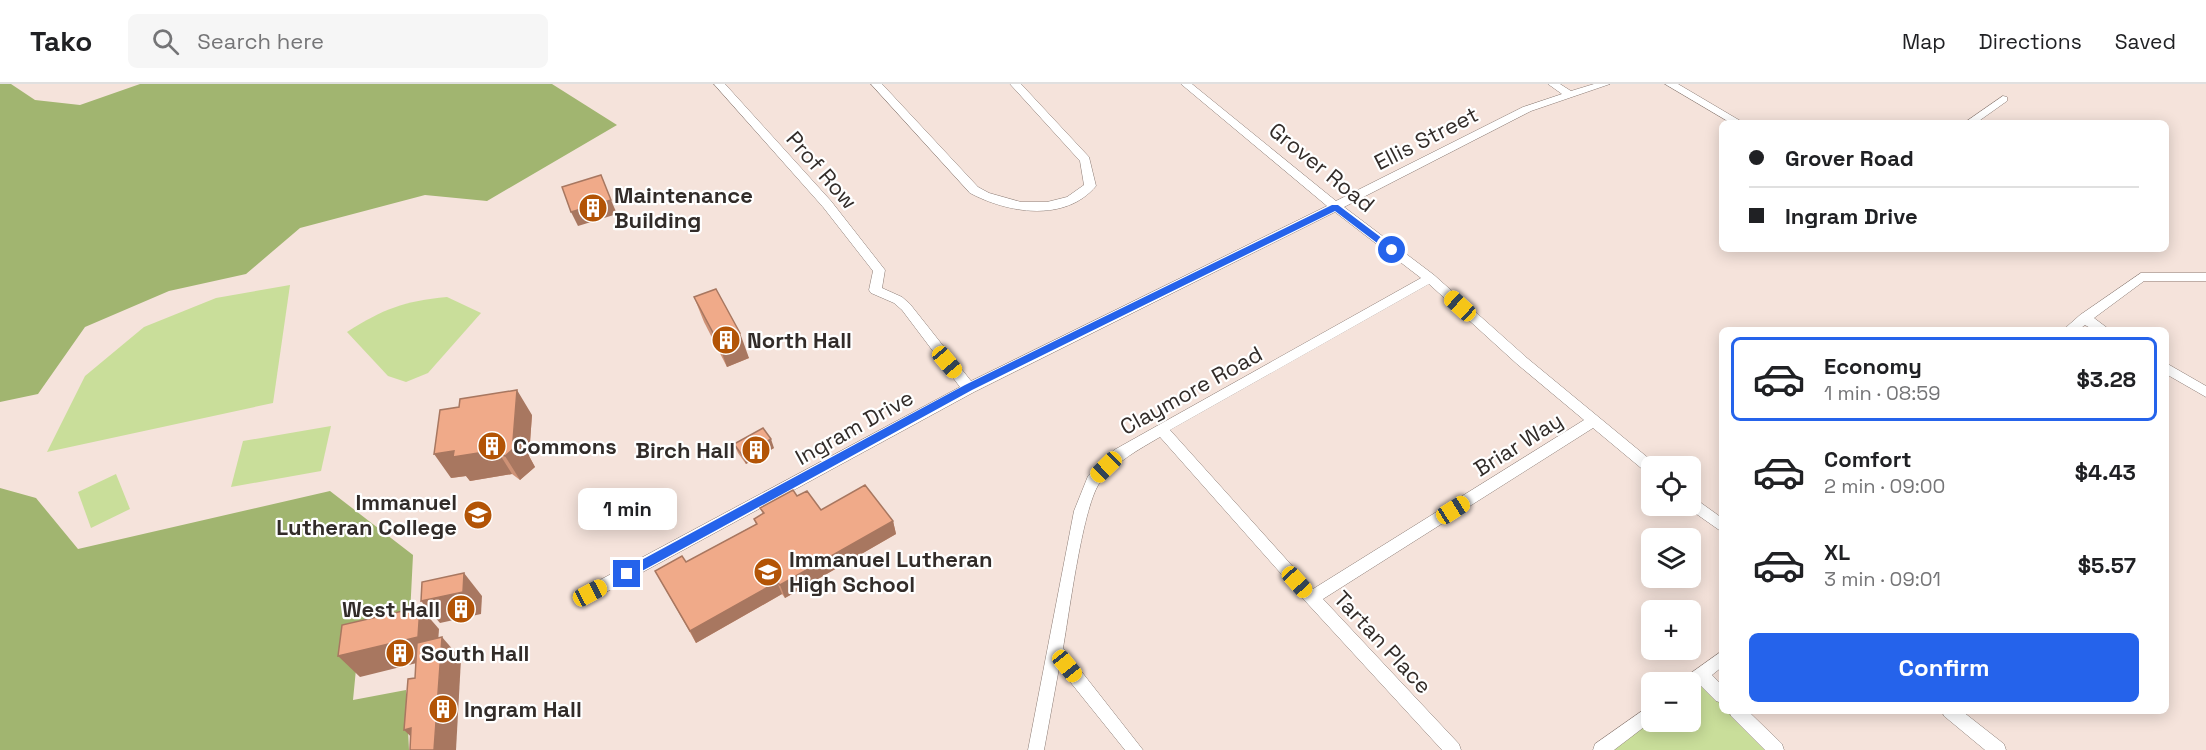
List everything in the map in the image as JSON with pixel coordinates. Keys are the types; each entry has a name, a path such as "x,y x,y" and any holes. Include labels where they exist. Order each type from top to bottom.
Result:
{"street":[{"name":"Prof Row","path":"718,84 855,237 879,270 875,290 898,300 906,307 969,388"},
{"path":"876,84 974,190 990,200 1020,206 1071,200 1090,186 1085,160 1015,84"},
{"name":"Grover Road","path":"1186,84 1335,207 1430,278 1641,460"},
{"path":"1553,84 1570,94"},
{"name":"Ellis Street","path":"1335,207 1527,109 1605,84"},
{"path":"1670,84 1734,120"},
{"path":"1973,120 2003,99"},
{"name":"Ingram Drive","path":"590,593 969,388 1335,207"},
{"path":"2073,327 2141,277 2206,278"},
{"name":"Claymore Road","path":"1036,750 1081,511 1093,480 1119,454 1430,278"},
{"path":"2084,318 2098,327"},
{"path":"2169,370 2206,392"},
{"name":"Briar Way","path":"1312,598 1593,421"},
{"name":"Tartan Place","path":"1161,429 1312,598 1453,750"},
{"path":"1701,510 1719,524"},
{"path":"1054,649 1136,750"},
{"path":"1701,675 1719,660"},
{"path":"1701,682 1719,694"},
{"path":"1740,714 1776,750"},
{"path":"1954,714 1998,750"},
{"path":"1601,750 1641,719"}],"green space":[{"path":"0,84 11,84 35,100 80,105 140,84 552,84 617,125 487,201 425,195 300,228 246,274 169,291 85,327 38,394 0,402"},
{"path":"290,285 273,403 47,452 85,376 144,327 216,298"},
{"path":"447,297 481,313 428,373 406,382 388,376 347,332 394,307"},
{"path":"331,426 321,471 231,487 243,441"},
{"path":"116,474 130,509 91,528 78,492"},
{"path":"0,488 36,498 78,549 330,491 413,555 410,615 360,628 353,700 406,690 409,750 0,750"},
{"path":"1701,675 1719,693 1719,714 1740,714 1776,750 1601,750 1641,719 1641,732 1701,732"}],"building":[{"path":"601,175 611,200 571,212 562,187"},
{"path":"716,289 740,333 718,342 694,297"},
{"path":"517,390 513,441 520,443 505,456 497,450 453,457 454,451 434,454 440,410 459,407 460,399"},
{"path":"763,428 771,439 742,455 734,444"},
{"name":"Immanuel Lutheran High School","path":"865,485 893,521 780,585 777,582 690,631 655,571 682,556 686,562 757,524 754,519 764,513 760,508 793,490 797,496 807,491 821,510"},
{"path":"464,573 463,592 421,601 422,582"},
{"path":"420,607 418,637 338,656 342,625"},
{"path":"442,637 434,750 410,750 411,728 404,730 408,679 415,678 417,643"}],"place":[{"name":"Maintenance Building","path":"593,208"},
{"name":"North Hall","path":"726,340"},
{"name":"Commons","path":"492,446"},
{"name":"Birch Hall","path":"756,450"},
{"name":"Immanuel Lutheran College","path":"478,515"},
{"name":"Immanuel Lutheran High School","path":"768,572"},
{"name":"West Hall","path":"461,609"},
{"name":"South Hall","path":"400,653"},
{"name":"Ingram Hall","path":"443,709"}],"route":[{"path":"627,574 969,388 1335,207 1392,250"}]}
